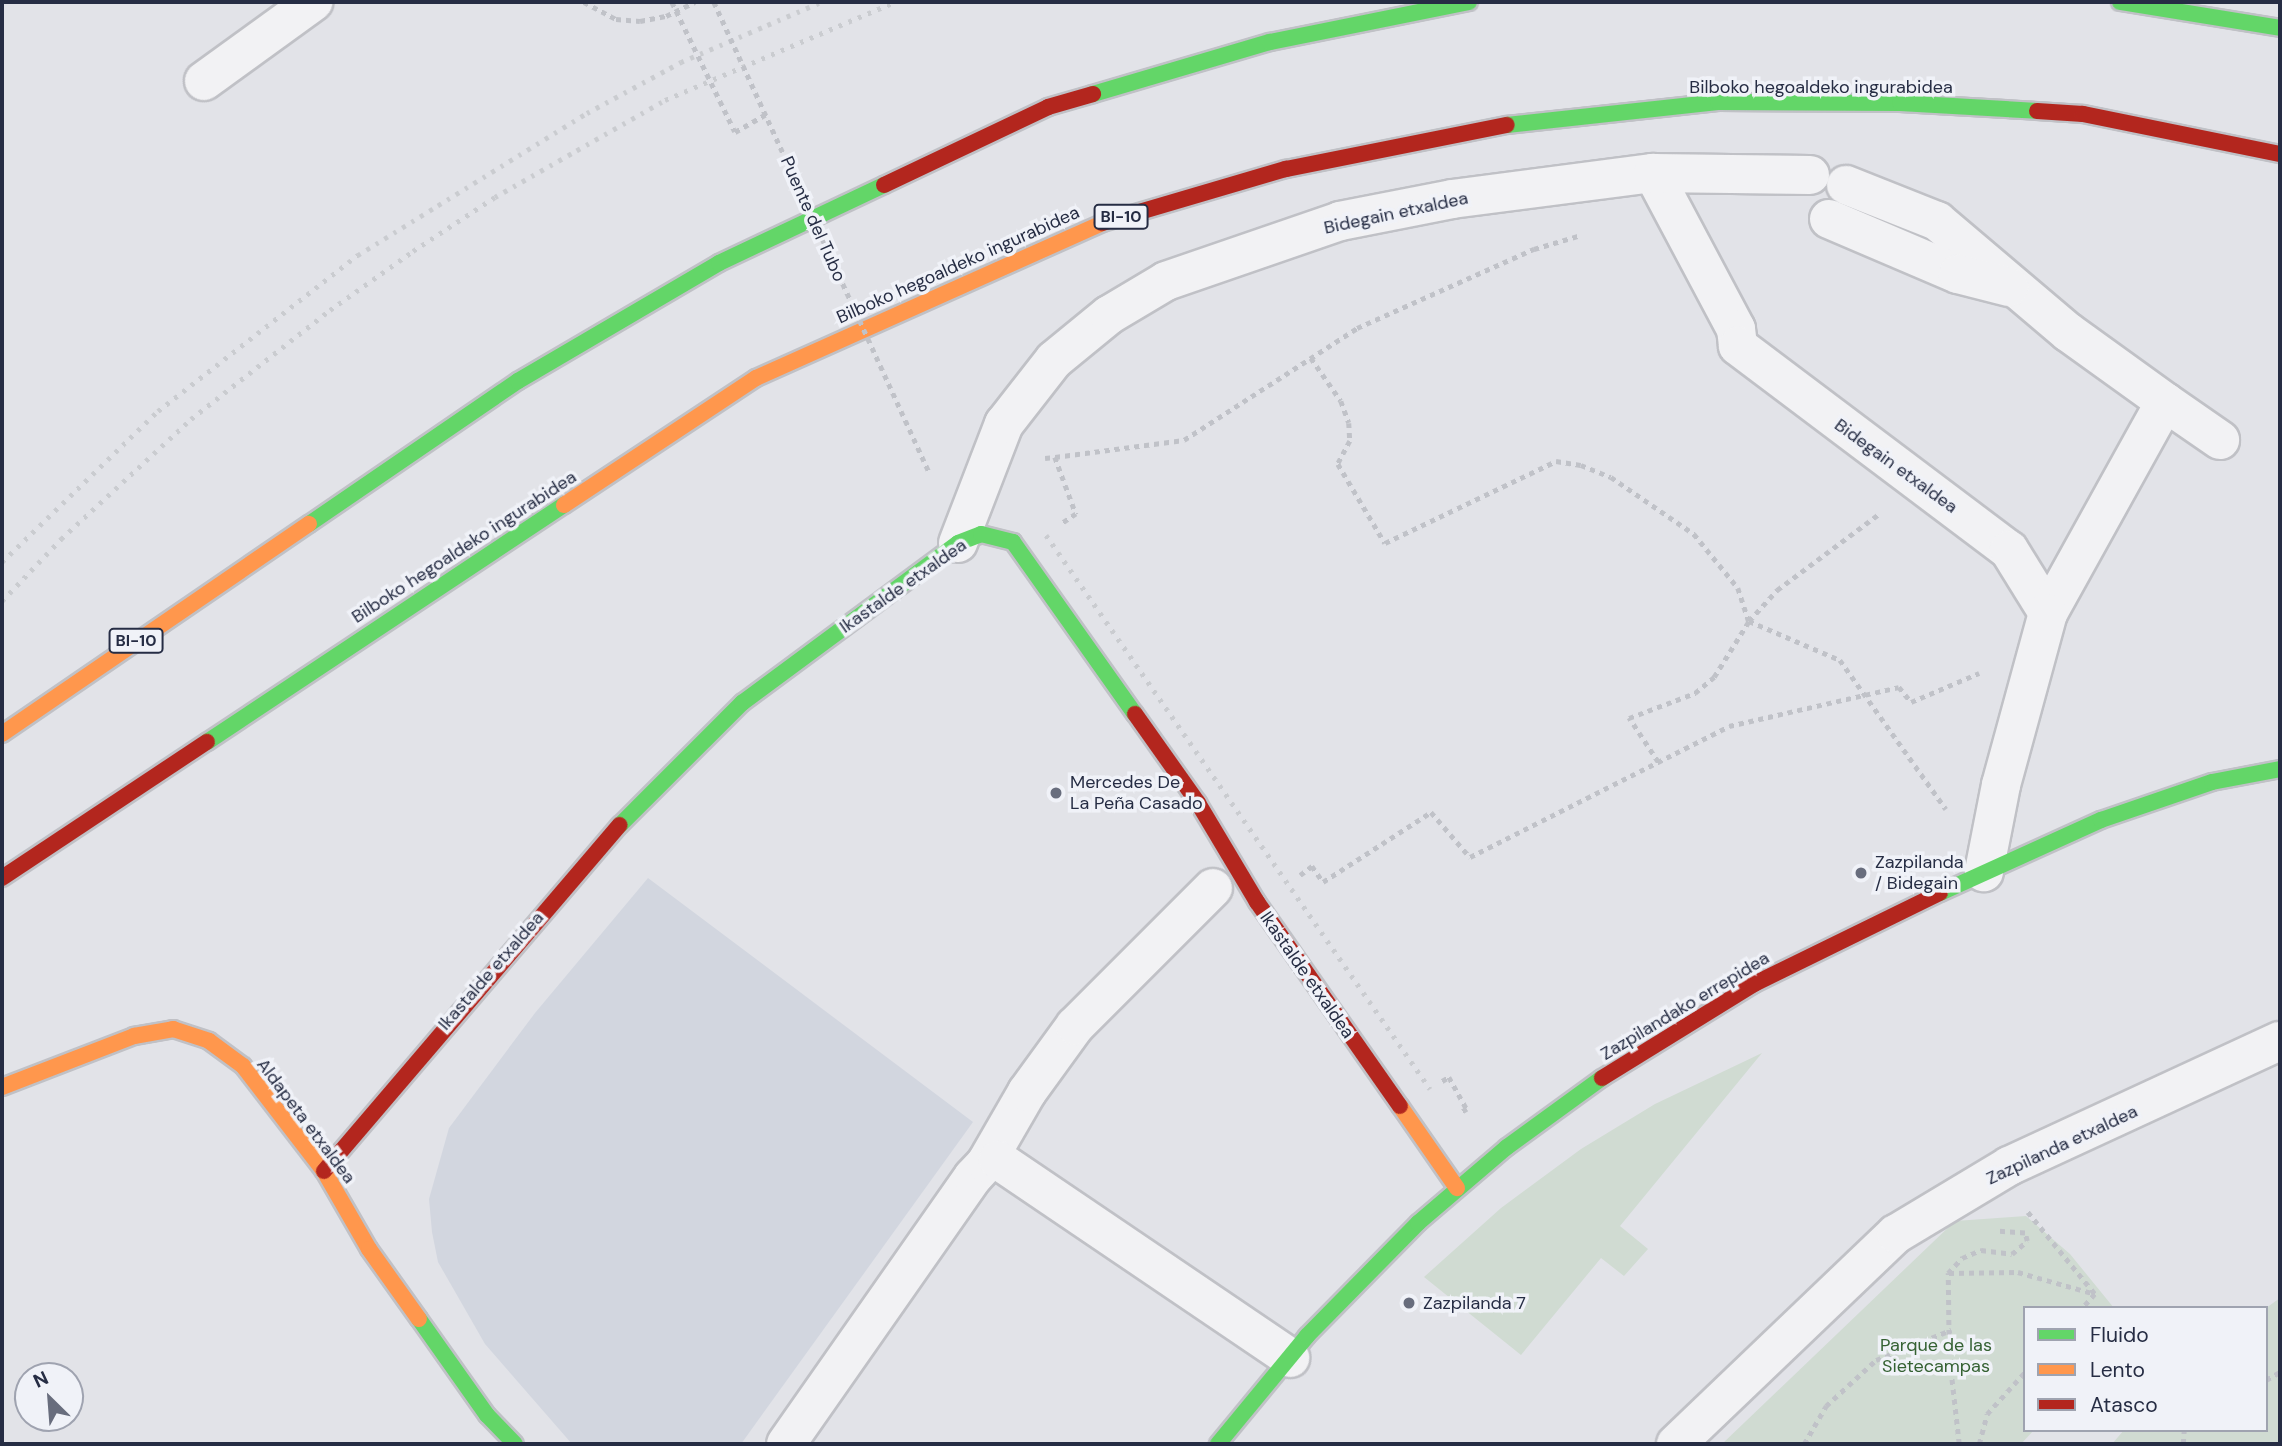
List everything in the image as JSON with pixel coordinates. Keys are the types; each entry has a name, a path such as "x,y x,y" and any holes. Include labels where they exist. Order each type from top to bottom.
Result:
{"main road":[{"name":"BI-10","path":"2,734 270,548 518,381 719,263 1048,107 1270,42 1469,2"},
{"path":"2120,2 2280,28"},
{"name":"Bilboko hegoaldeko ingurabidea","path":"2,878 756,378 1085,228 1312,163 1534,120 1718,102 1900,103 2083,114 2280,154"},
{"name":"Ikastalde etxaldea","path":"324,1171 597,848 733,712 958,542 981,534 1013,542 1198,803 1257,902 1457,1188"},
{"name":"Zazpilandako errepidea","path":"1218,1444 1352,1289 1457,1188 1621,1065 1754,984 1984,872 2101,820 2212,782 2280,769"},
{"name":"Aldapeta etxaldea","path":"2,1087 134,1036 173,1029 209,1041 243,1066 324,1171 369,1249 487,1415 515,1444"}],"street":[{"path":"204,81 313,2"},
{"name":"Bidegain etxaldea","path":"1653,173 1736,330 1738,346 2009,550 2048,613"},
{"name":"Bidegain etxaldea","path":"958,542 1004,425 1054,360 1109,315 1166,281 1340,221 1452,199 1653,173 1810,175"},
{"path":"1846,185 1937,221 2018,289 2165,402 2220,440"},
{"path":"1829,219 1958,274 2018,289"},
{"path":"1984,872 2001,785 2048,613 2165,402"},
{"path":"786,1444 986,1163 1027,1092 1074,1026 1213,888"},
{"name":"Zazpilanda etxaldea","path":"1676,1444 1896,1234 2009,1166 2280,1041"},
{"path":"986,1163 998,1160 1009,1167 1290,1358"}],"path":[{"path":"583,2 616,19 640,21 666,16 695,2"},
{"path":"672,2 735,132 766,114"},
{"name":"Puente del Tubo","path":"714,2 930,474"},
{"path":"1032,459 1184,440 1357,328 1534,248 1582,234"},
{"path":"1311,358 1340,401 1349,423 1350,442 1338,464 1385,543 1556,461 1581,465 1611,477 1694,534 1738,588 1749,621 1840,660 1867,694 1939,800"},
{"path":"1055,457 1076,514 1056,528"},
{"path":"1658,762 1629,719 1695,693 1714,677 1749,621 1777,590 1888,508"},
{"path":"1296,878 1312,866 1323,882 1431,812 1470,857 1729,726 1899,687 1911,702 1983,671"},
{"path":"2024,1207 2095,1294"},
{"path":"1959,1444 1949,1355 1951,1330 1948,1273 1962,1258 1981,1250 2012,1254 2027,1241 2025,1233 1992,1230"},
{"path":"1948,1273 2018,1272 2095,1294"},
{"path":"2085,1306 2095,1294"},
{"path":"1804,1444 1826,1406 1867,1367 1911,1343 1951,1330"},
{"path":"1979,1444 1987,1414 2023,1374"}],"shaded area":[{"path":"648,878 973,1122 741,1444 572,1444 485,1344 438,1262 432,1232 429,1199 449,1128 535,1013"}],"green space":[{"path":"1762,1053 1620,1226 1648,1249 1624,1276 1601,1258 1521,1355 1424,1277 1501,1208 1581,1149 1655,1104"},
{"name":"Parque de las Sietecampas","path":"2026,1216 2070,1254 2112,1306 2023,1306 2023,1432 2032,1432 2021,1444 1722,1444 1955,1221"},
{"path":"2280,1298 2280,1444 2112,1444 2122,1432 2268,1432 2268,1307"}],"railway":[{"path":"2,562 158,411 358,255 587,113 681,62 821,2"},
{"path":"2,601 61,539 191,419 330,310 413,251 495,197 665,100 895,2"},
{"path":"1046,535 1430,1089"}],"traffic: fast":[{"path":"1093,94 1270,42 1469,2"},
{"path":"2120,2 2280,28"},
{"path":"1507,125 1718,102 1900,103 2037,111"},
{"path":"309,524 518,381 719,263 884,185"},
{"path":"207,742 564,505"},
{"path":"620,825 742,703 958,543 981,534 1013,542 1135,714"},
{"path":"1940,893 2101,820 2212,782 2280,769"},
{"path":"1218,1444 1307,1336 1418,1223 1507,1147 1602,1078"},
{"path":"419,1319 487,1415 515,1444"}],"traffic: slow":[{"path":"564,505 756,378 1102,223"},
{"path":"2,734 309,524"},
{"path":"2,1087 134,1036 173,1029 209,1041 243,1066 324,1171 369,1249 419,1319"},
{"path":"1400,1106 1457,1188"}],"traffic: jam":[{"path":"884,185 1048,107 1093,94"},
{"path":"2037,111 2083,114 2280,154"},
{"path":"1102,223 1286,169 1507,125"},
{"path":"1135,714 1198,803 1257,902 1400,1106"},
{"path":"2,878 207,742"},
{"path":"324,1171 620,825"},
{"path":"1602,1078 1754,984 1940,893"}],"place":[{"name":"Mercedes De La Peña Casado","path":"1056,793"},
{"name":"Zazpilanda / Bidegain","path":"1861,873"},
{"name":"Zazpilanda 7","path":"1409,1303"}]}
